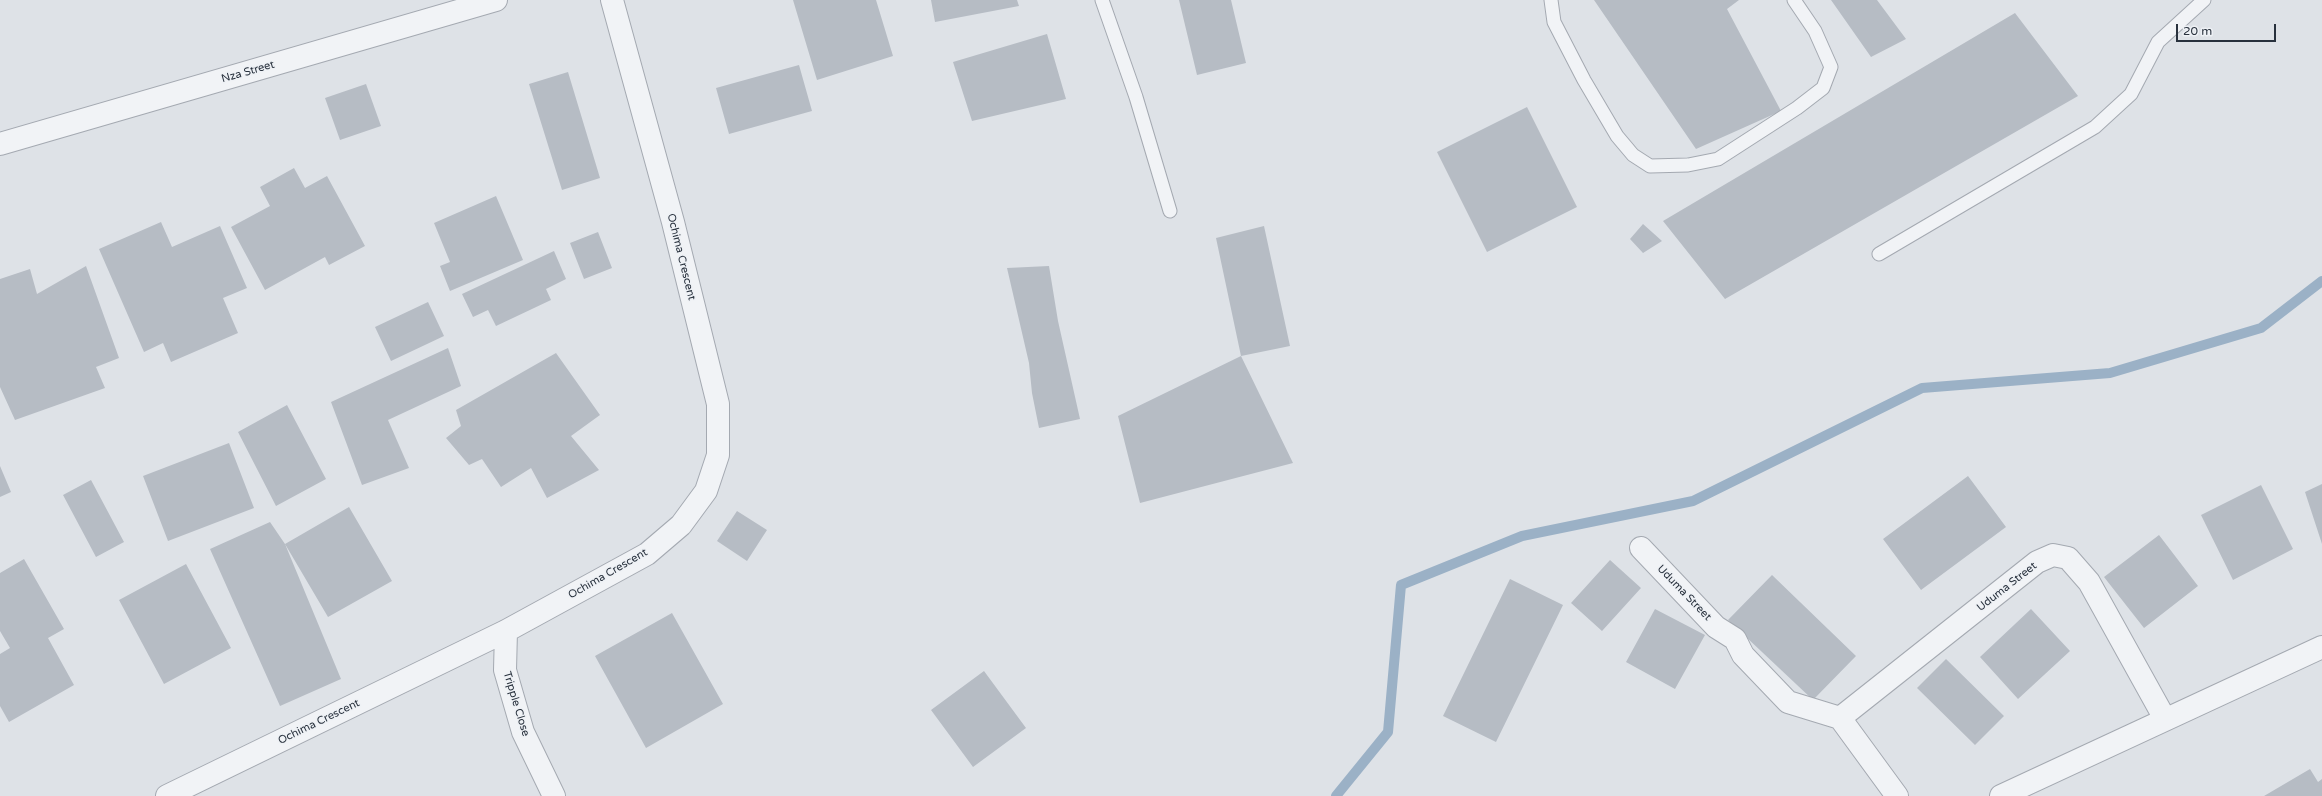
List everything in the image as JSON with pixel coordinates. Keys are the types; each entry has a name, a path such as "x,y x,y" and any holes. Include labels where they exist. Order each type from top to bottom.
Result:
{"street":[{"name":"Nza Street","path":"0,144 496,0"},
{"name":"Ochima Crescent","path":"167,796 506,631 646,554 681,525 706,491 718,455 718,404 673,222 612,0"},
{"name":"Uduma Street","path":"1641,548 1716,627 1735,639 1743,655 1788,702 1840,718 2038,562 2053,555 2068,558 2089,582 2165,719"},
{"name":"Tripple Close","path":"506,631 504,670 523,732 554,796"},
{"path":"2001,796 2322,647"},
{"path":"1840,718 1897,796"}],"lane":[{"path":"1102,0 1136,97 1170,211"},
{"path":"1551,0 1554,22 1584,80 1613,130 1633,155 1650,166 1688,165 1718,159 1797,108 1823,88 1831,68 1815,31 1794,0"},
{"path":"1879,254 2095,127 2131,94 2158,42 2204,0"}],"building":[{"path":"793,0 876,0 893,56 817,80"},
{"path":"931,0 1017,0 1019,6 935,22"},
{"path":"1179,0 1231,0 1246,63 1197,75"},
{"path":"1594,0 1739,0 1727,9 1781,111 1696,149"},
{"path":"1831,0 1877,0 1906,39 1871,57"},
{"path":"2015,13 2078,96 1725,299 1663,221"},
{"path":"1047,34 1066,99 972,121 953,62"},
{"path":"799,65 812,111 729,134 716,88"},
{"path":"568,72 600,178 562,190 529,84"},
{"path":"366,84 381,126 340,140 325,98"},
{"path":"1527,107 1577,207 1487,252 1437,152"},
{"path":"294,168 305,188 327,176 365,246 329,265 325,257 265,290 231,227 270,206 260,187"},
{"path":"496,196 523,260 450,291 440,266 450,262 434,223"},
{"path":"161,222 172,247 220,226 247,288 223,298 238,333 171,362 163,343 144,352 99,249"},
{"path":"1643,224 1662,241 1643,253 1630,239"},
{"path":"1264,226 1290,346 1241,356 1216,238"},
{"path":"598,232 612,268 584,279 570,243"},
{"path":"554,251 566,279 546,289 551,300 496,326 488,310 473,317 462,294"},
{"path":"86,266 119,358 96,367 105,388 15,420 0,387 0,279 30,269 37,294"},
{"path":"1049,266 1058,321 1080,419 1039,428 1032,393 1029,363 1007,268"},
{"path":"428,302 444,336 391,361 375,327"},
{"path":"448,348 461,386 388,420 409,468 362,485 331,402"},
{"path":"556,353 600,415 571,436 599,470 547,498 531,468 501,487 482,459 469,465 446,438 461,426 456,410"},
{"path":"1241,356 1293,463 1140,503 1118,416"},
{"path":"287,405 326,479 276,506 238,432"},
{"path":"229,443 254,508 168,541 143,476"},
{"path":"0,466 11,492 0,497"},
{"path":"1968,476 2006,527 1921,590 1883,539"},
{"path":"91,480 124,542 96,557 63,495"},
{"path":"2322,484 2322,544 2305,492"},
{"path":"2261,485 2293,549 2233,580 2201,515"},
{"path":"349,507 392,581 328,617 285,544"},
{"path":"737,511 767,530 747,561 717,541"},
{"path":"270,522 285,544 341,679 280,706 210,549"},
{"path":"2159,535 2198,586 2144,628 2104,577"},
{"path":"24,559 64,629 48,638 74,685 9,722 0,706 0,654 10,648 0,631 0,573"},
{"path":"1610,560 1641,588 1602,631 1571,603"},
{"path":"186,564 231,648 164,684 119,600"},
{"path":"1772,575 1856,656 1813,700 1728,620"},
{"path":"1510,579 1563,605 1496,742 1443,716"},
{"path":"1655,609 1705,635 1675,689 1626,662"},
{"path":"2031,609 2070,651 2018,699 1980,657"},
{"path":"672,613 723,704 646,748 595,656"},
{"path":"1946,659 2004,716 1975,745 1917,688"},
{"path":"984,671 1026,728 973,767 931,710"},
{"path":"2310,769 2318,782 2322,779 2322,796 2264,796"}],"waterway":[{"path":"1336,796 1388,732 1401,585 1522,536 1693,501 1922,388 2110,373 2261,328 2322,281"}]}
